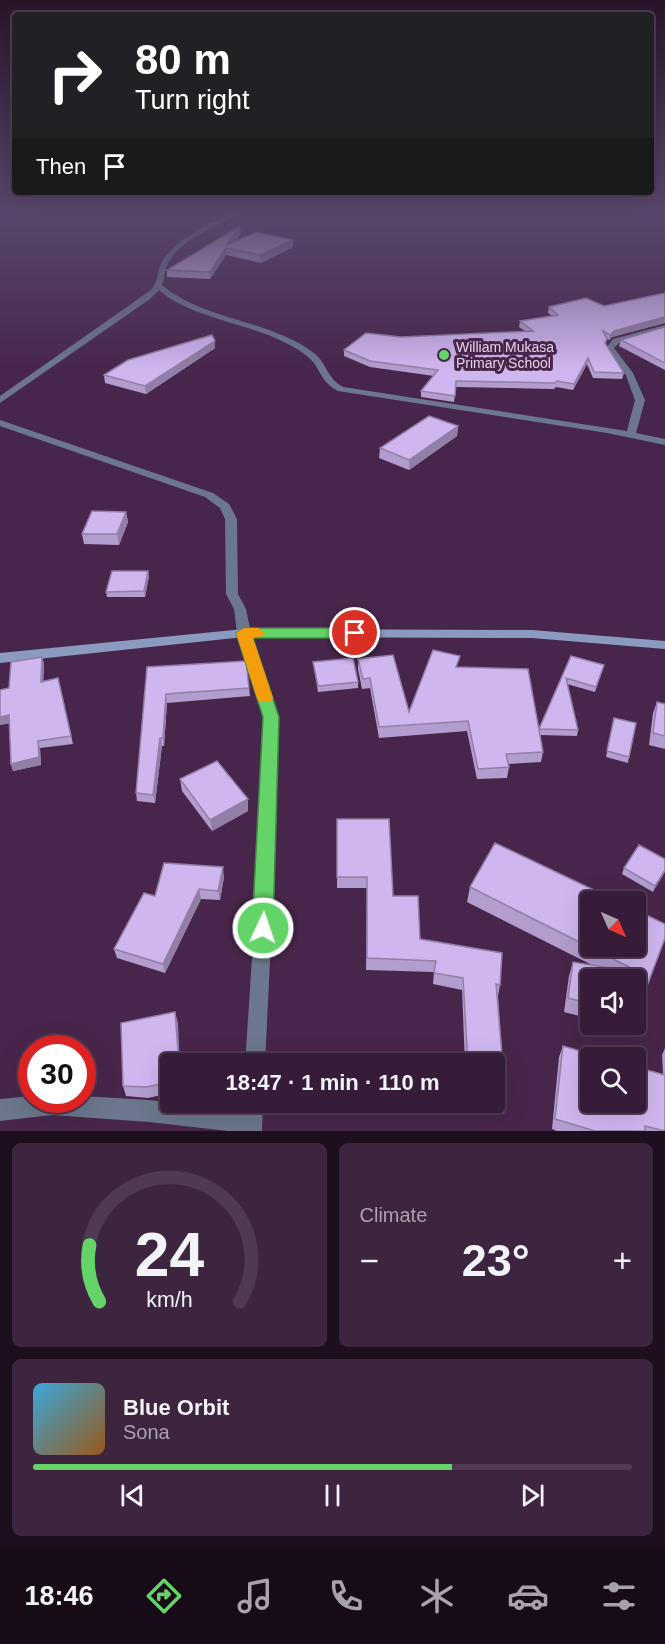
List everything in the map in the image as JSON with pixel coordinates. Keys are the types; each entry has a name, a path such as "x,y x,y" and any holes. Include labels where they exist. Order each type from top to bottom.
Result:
{"main road":[{"path":"0,658 244,633 532,634 665,645"}],"street":[{"path":"0,400 159,287 164,264"},
{"path":"159,287 175,299 258,329 293,345 312,356 329,384 341,389 665,442"},
{"path":"631,435 640,400 629,372 610,348 616,341 665,327"},
{"path":"0,423 209,495 225,506 231,519 232,594 240,609 244,633 271,717 268,838 256,1053"},
{"path":"0,1110 52,1104 252,1119"}],"building":[{"path":"177,264 215,264 210,272 167,270"},
{"path":"665,293 665,317 614,331 610,335 603,331 607,339 605,343 624,373 594,372 588,358 574,384 557,381 555,383 456,381 455,396 421,391 438,370 370,361 344,350 366,333 401,337 533,331 520,321 558,315 549,307 586,298 604,306"},
{"path":"665,327 665,363 621,340"},
{"path":"212,335 215,341 145,386 104,375 128,360"},
{"path":"429,416 458,426 409,460 380,448"},
{"path":"92,511 126,512 117,534 82,534"},
{"path":"112,571 148,571 144,591 106,592"},
{"path":"433,650 460,656 456,667 528,669 543,752 506,754 509,767 478,769 468,721 379,727 370,678 363,679 358,659 393,655 409,712"},
{"path":"571,656 604,665 596,687 566,678 578,730 539,729"},
{"path":"42,657 41,682 58,678 71,736 38,741 39,757 11,764 9,715 0,717 0,690 9,688 11,662"},
{"path":"353,658 358,682 318,686 313,662"},
{"path":"246,661 249,688 166,694 163,738 160,738 153,795 136,793 147,667"},
{"path":"657,702 665,704 665,736 653,733"},
{"path":"614,718 636,723 629,757 607,751"},
{"path":"217,761 248,799 210,820 180,779"},
{"path":"337,819 389,819 393,896 418,896 420,939 502,953 500,985 496,984 502,1053 467,1053 463,978 434,973 436,961 367,958 367,877 337,877"},
{"path":"495,843 596,891 580,891 580,942 470,887"},
{"path":"639,845 665,859 665,870 655,886 624,868"},
{"path":"164,863 223,867 218,891 199,889 163,964 114,949 144,893 155,896"},
{"path":"646,915 665,924 665,938 646,989 646,969 633,969 609,957 646,957"},
{"path":"573,962 616,969 580,969 580,1001 568,998"},
{"path":"175,1012 178,1053 160,1053 160,1084 146,1087 123,1086 121,1023"},
{"path":"563,1046 580,1051 580,1113 646,1113 646,1070 665,1075 665,1131 645,1126 645,1131 595,1131 555,1119"}],"slow traffic":[{"path":"258,633 244,633 265,698"}],"place":[{"name":"William Mukasa Primary School","path":"444,355"}],"route":[{"path":"263,928 271,717 244,633 355,633"}]}
